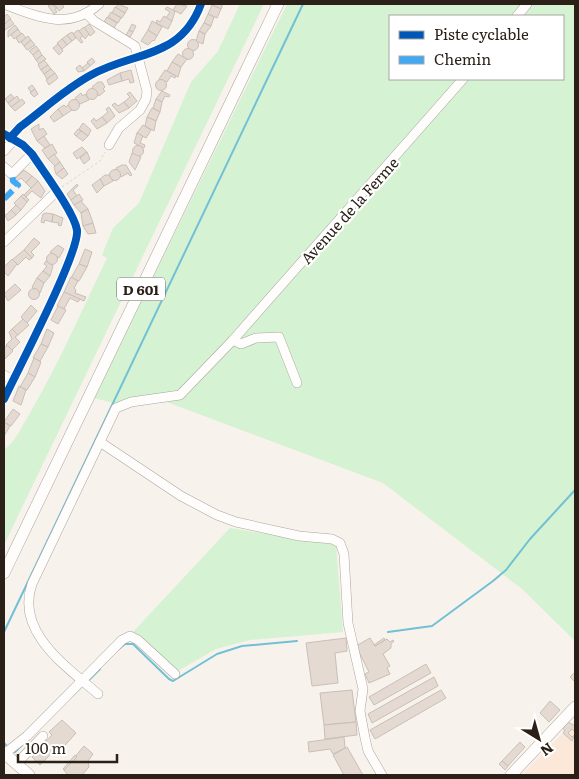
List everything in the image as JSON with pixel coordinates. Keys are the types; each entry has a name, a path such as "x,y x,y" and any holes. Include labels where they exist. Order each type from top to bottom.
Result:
{"main road":[{"name":"D 601","path":"4,560 271,4"},
{"name":"D 601","path":"4,573 278,4"},
{"path":"511,775 575,707"},
{"path":"4,754 29,775"},
{"path":"4,760 22,775"}],"street":[{"path":"4,4 50,20 69,19 86,13 99,4"},
{"path":"4,151 10,137 20,127 82,80 110,66 163,49 176,40 191,24 201,4"},
{"path":"518,15 528,4"},
{"path":"86,13 94,21 132,43 140,57 147,91 146,102 140,110 122,125 110,145"},
{"name":"Avenue de la Ferme","path":"100,442 116,408 132,402 180,395 233,340 462,80"},
{"path":"4,399 76,243 74,222 56,192 32,154 10,137"},
{"path":"4,167 12,174 32,154"},
{"path":"4,242 56,192"},
{"path":"233,340 241,344 256,338 279,337 297,383"},
{"path":"4,375 13,380"},
{"path":"98,694 44,645 35,627 28,600 32,584 100,442 181,496 222,517 299,536 332,540 340,543 344,554 350,634 363,685 360,711 366,745 382,775"},
{"path":"4,754 26,736 122,640 130,636 138,640 175,674"},
{"path":"16,764 43,736"}],"path":[{"path":"56,192 100,160 110,145"}],"shaded area":[{"path":"575,721 575,775 522,775"}],"green space":[{"path":"240,4 264,4 4,545 4,450 18,433 61,356 107,258 102,255 113,228 139,203 191,82 218,51"},
{"path":"287,4 575,4 575,641 522,589 383,483 164,401 124,406 94,398"},
{"path":"230,528 336,545 343,632 250,640 216,649 174,673 132,633"}],"building":[{"path":"51,4 57,8 55,9 57,12 54,14 48,6"},
{"path":"54,4 62,4 64,7 59,11"},
{"path":"118,4 128,8 125,13 116,8"},
{"path":"177,4 187,6 181,14 173,10"},
{"path":"210,4 222,4 222,7 221,9"},
{"path":"212,5 221,9 217,18 208,14"},
{"path":"115,7 125,13 122,18 112,13"},
{"path":"167,7 175,11 172,21 166,18 170,12 165,9"},
{"path":"111,12 121,18 118,23 108,17"},
{"path":"7,14 11,19 4,25 4,17"},
{"path":"208,14 214,17 211,26 204,23"},
{"path":"164,16 172,21 168,29 156,23 157,20 160,22"},
{"path":"107,17 117,23 114,28 104,22"},
{"path":"10,19 14,24 5,30 4,25"},
{"path":"152,21 162,27 157,36 148,30"},
{"path":"204,23 211,26 205,34 199,31"},
{"path":"89,24 95,32 90,36 84,28"},
{"path":"132,24 136,26 133,32 129,30"},
{"path":"15,25 18,29 8,37 8,31"},
{"path":"84,27 89,34 85,39 79,31"},
{"path":"18,29 21,34 14,39 11,35"},
{"path":"78,30 83,36 80,38 83,42 81,43 73,34"},
{"path":"129,30 133,32 130,37 126,35"},
{"path":"148,30 157,36 148,45 141,41"},
{"path":"199,31 205,34 203,44 196,41"},
{"path":"72,32 76,38 72,41 67,35"},
{"path":"22,33 26,38 19,43 16,38"},
{"path":"67,35 72,41 67,45 62,39"},
{"path":"28,36 31,40 24,46 21,42"},
{"path":"62,39 67,45 62,49 57,43"},
{"path":"31,40 35,45 27,50 24,46"},
{"path":"191,40 195,40 198,45 197,49 191,50 188,47 188,43"},
{"path":"58,44 63,51 59,55 53,48"},
{"path":"36,46 39,50 33,55 29,51"},
{"path":"186,49 190,49 193,54 192,58 186,59 183,56 183,52"},
{"path":"39,50 42,55 36,60 33,55"},
{"path":"178,54 187,59 181,67 172,62"},
{"path":"42,55 46,59 39,64 36,60"},
{"path":"92,58 95,62 90,66 87,62"},
{"path":"44,60 48,65 41,70 38,65"},
{"path":"172,62 181,67 178,77 167,71"},
{"path":"88,63 90,66 84,71 82,68"},
{"path":"48,65 51,69 44,74 41,70"},
{"path":"80,65 84,71 78,72 76,68"},
{"path":"51,69 55,73 47,79 44,74"},
{"path":"131,70 134,82 130,83 129,79 122,81 120,73"},
{"path":"165,70 176,76 175,78 171,76 167,82 159,79"},
{"path":"55,73 58,78 49,85 46,80"},
{"path":"120,73 122,81 109,85 107,80"},
{"path":"159,80 163,80 166,85 165,89 159,90 156,87 156,83"},
{"path":"98,82 102,82 105,87 103,89 105,91 99,96 92,87"},
{"path":"32,85 35,89 31,92 28,88"},
{"path":"92,88 98,94 92,100 86,94"},
{"path":"35,89 38,94 34,97 30,93"},
{"path":"162,91 170,95 169,97 165,96 162,102 156,99"},
{"path":"130,92 137,101 129,108 124,102 130,97 127,94"},
{"path":"81,93 83,96 85,94 89,100 80,104 75,98"},
{"path":"11,94 14,98 8,103 5,99"},
{"path":"17,96 20,101 11,107 8,103"},
{"path":"22,99 25,103 15,111 11,107"},
{"path":"74,99 80,105 74,111 68,105"},
{"path":"156,99 162,102 160,112 153,108"},
{"path":"124,102 129,108 119,113 112,105 115,103 118,106"},
{"path":"64,105 66,107 68,105 72,110 63,116 58,109"},
{"path":"109,107 115,116 107,123 102,117 108,112 106,109"},
{"path":"152,108 160,112 156,121 147,117"},
{"path":"58,109 63,116 54,122 50,117"},
{"path":"102,117 107,123 97,129 91,121 94,118 96,121"},
{"path":"147,117 156,121 154,131 145,126"},
{"path":"83,123 91,130 88,136 79,129"},
{"path":"39,124 39,130 43,128 47,134 37,141 31,129"},
{"path":"143,125 151,130 146,138 137,133"},
{"path":"78,129 81,131 76,136 74,134"},
{"path":"81,131 88,136 83,141 76,136"},
{"path":"137,133 143,136 140,143 145,145 144,148 134,143"},
{"path":"44,136 50,145 45,148 37,141"},
{"path":"52,144 57,153 48,159 42,150"},
{"path":"136,146 140,146 143,151 142,155 136,156 133,153 133,149"},
{"path":"82,147 87,152 77,159 73,153"},
{"path":"87,152 90,159 84,164 80,158"},
{"path":"132,153 141,157 135,170 129,162"},
{"path":"54,154 60,162 55,166 48,159"},
{"path":"60,162 64,168 56,174 54,167"},
{"path":"126,165 132,175 130,176 128,173 121,177 116,168"},
{"path":"64,168 68,174 62,179 56,174"},
{"path":"24,170 32,176 26,183 21,178 17,181 15,179"},
{"path":"113,170 117,170 120,175 119,179 113,180 110,177 110,173"},
{"path":"105,175 109,175 113,181 104,186 100,179"},
{"path":"32,176 38,181 31,188 26,183"},
{"path":"100,179 104,186 97,193 92,185"},
{"path":"38,181 45,191 41,198 32,191 26,197 24,195"},
{"path":"77,184 78,186 73,190 77,196 71,200 67,194"},
{"path":"23,194 29,200 27,202 21,196"},
{"path":"79,194 83,200 74,205 71,200"},
{"path":"21,196 27,202 21,210 14,203"},
{"path":"81,201 88,209 81,213 74,205"},
{"path":"16,205 21,210 16,215 11,210"},
{"path":"88,209 93,223 83,226 81,213"},
{"path":"11,210 16,215 8,221 4,214 6,215"},
{"path":"43,214 53,214 52,222 45,220 44,223 41,222"},
{"path":"53,214 63,218 61,226 58,225 59,223 52,222"},
{"path":"93,223 96,233 88,234 83,226"},
{"path":"34,238 40,243 31,252 34,255 32,258 24,250"},
{"path":"58,245 64,249 59,258 50,252"},
{"path":"85,249 92,252 87,267 79,264"},
{"path":"24,250 32,258 29,260 26,257 18,265 12,260"},
{"path":"52,253 58,259 52,265 46,259"},
{"path":"12,259 17,264 8,276 4,272 4,267"},
{"path":"46,261 53,266 50,276 43,271 47,266 44,264"},
{"path":"79,264 87,267 79,281 71,278"},
{"path":"43,271 50,276 44,283 37,278"},
{"path":"71,277 78,281 74,288 76,290 75,293 86,297 84,301 64,292"},
{"path":"37,278 44,283 40,293 32,287"},
{"path":"15,284 21,290 8,301 4,294"},
{"path":"32,289 36,289 39,294 38,298 32,299 29,296 29,292"},
{"path":"64,292 80,299 78,302 70,298 64,309 57,306"},
{"path":"31,305 37,311 27,323 21,317"},
{"path":"58,306 66,310 58,324 51,320"},
{"path":"23,319 29,325 18,335 12,329"},
{"path":"12,329 18,335 15,337 20,342 12,350 6,345 12,339 9,332"},
{"path":"47,329 54,333 48,347 41,344"},
{"path":"41,344 48,347 40,361 33,358"},
{"path":"7,345 13,351 5,359 4,349"},
{"path":"34,358 41,362 35,377 28,373"},
{"path":"28,373 35,377 27,390 20,387"},
{"path":"19,386 26,390 21,405 13,401"},
{"path":"13,409 20,414 11,426 4,422"},
{"path":"4,422 10,426 4,436"},
{"path":"346,638 347,651 335,653 338,683 312,686 306,643"},
{"path":"370,638 375,646 387,639 390,642 394,641 391,644 391,648 383,654 390,666 387,668 390,674 369,683 365,674 369,672 356,646"},
{"path":"384,638 385,640 374,645"},
{"path":"426,664 431,673 374,705 369,697"},
{"path":"575,672 575,682 570,677"},
{"path":"434,677 438,686 372,723 368,714"},
{"path":"352,690 356,722 324,725 320,693"},
{"path":"441,690 446,698 375,739 370,730"},
{"path":"550,701 560,710 549,722 540,713"},
{"path":"62,720 76,733 57,754 54,751 40,765 32,757 52,735 49,732"},
{"path":"356,722 357,735 325,739 324,725"},
{"path":"568,722 575,726 575,732 572,729 568,733 572,737 575,734 572,741 563,733 565,730 562,728"},
{"path":"344,737 345,748 333,754 330,749 309,752 308,742"},
{"path":"520,742 525,747 508,766 502,761"},
{"path":"84,746 93,754 88,761 89,767 82,775 68,775 64,770"},
{"path":"347,747 363,775 344,775 333,755"},
{"path":"75,755 77,757 64,770 63,769"},
{"path":"502,761 508,766 505,770 499,764"}],"waterway":[{"path":"4,632 303,4"},
{"path":"388,632 432,626 493,581 506,570 530,539 575,490"},
{"path":"119,649 125,644 133,644 173,681 217,654 242,646 297,641"},
{"path":"89,680 100,669"},
{"path":"15,752 81,687"}],"marked path":[{"path":"4,199 18,185 13,181 12,174"}],"cycle path":[{"path":"10,138 20,127 63,93 91,75 107,67 155,51 169,44 181,35 192,22 201,4"},
{"path":"4,134 23,145 32,154 70,213 77,230 69,262 59,286 4,399"}]}
